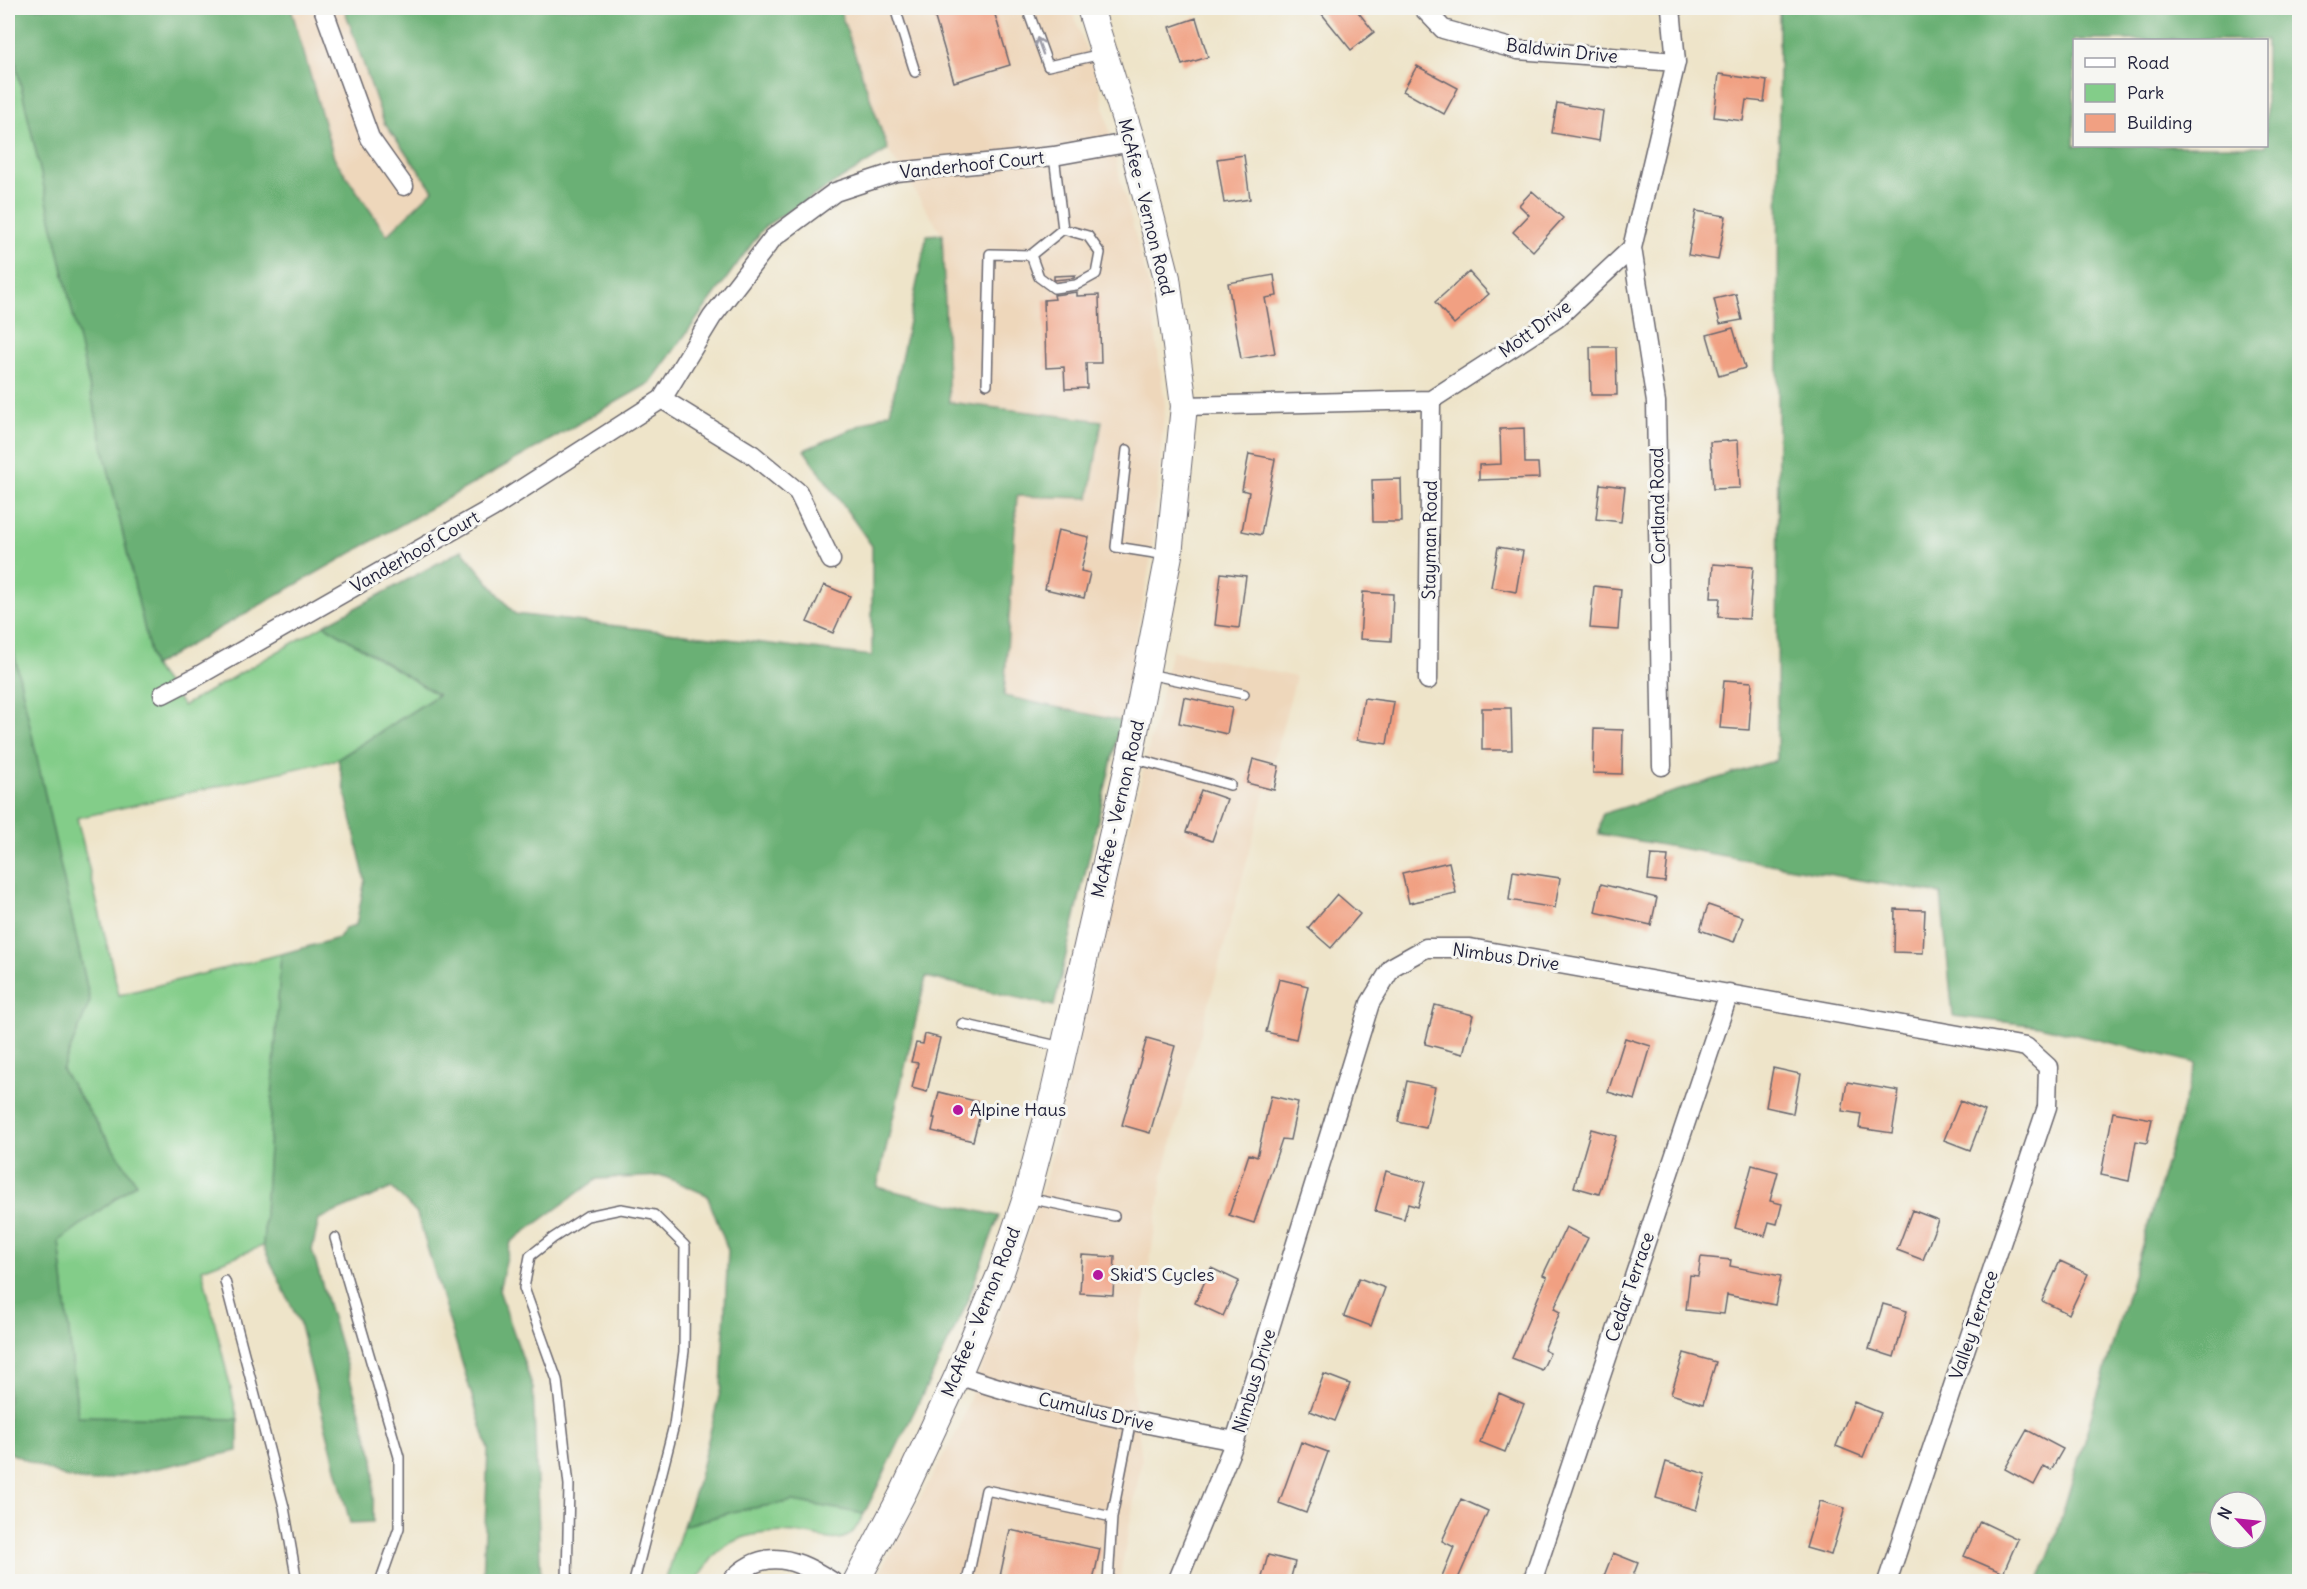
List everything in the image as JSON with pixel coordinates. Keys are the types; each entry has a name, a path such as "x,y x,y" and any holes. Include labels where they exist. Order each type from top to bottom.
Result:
{"main road":[{"name":"McAfee - Vernon Road","path":"856,1581 904,1491 958,1375 1001,1272 1026,1198 1064,1048 1131,757 1169,555 1184,406 1167,278 1132,142 1089,8"}],"street":[{"path":"323,8 370,138 404,186"},
{"name":"Baldwin Drive","path":"1423,8 1443,29 1518,50 1677,62"},
{"path":"1632,248 1677,62 1671,8"},
{"name":"Vanderhoof Court","path":"163,694 492,508 662,399 712,317 773,238 835,192 896,172 1054,156 1132,142"},
{"name":"Mott Drive","path":"1431,400 1556,319 1632,248"},
{"name":"Cortland Road","path":"1632,248 1656,402 1662,766"},
{"path":"662,399 753,455 798,492 831,560"},
{"path":"1184,406 1431,400"},
{"name":"Stayman Road","path":"1428,680 1431,400"},
{"name":"Nimbus Drive","path":"1177,1581 1235,1441 1370,1003 1392,967 1426,948 1470,948 2026,1047 2048,1067"},
{"name":"Cedar Terrace","path":"1532,1581 1729,993"},
{"name":"Valley Terrace","path":"1887,1581 2047,1107 2048,1067"},
{"name":"Cumulus Drive","path":"958,1375 1002,1390 1235,1441"},
{"path":"730,1581 752,1565 779,1558 808,1566 833,1581"}],"lane":[{"path":"895,8 915,72"},
{"path":"1027,8 1048,66 1104,54"},
{"path":"1054,156 1064,230"},
{"path":"987,384 990,254 1031,255 1064,230"},
{"path":"1031,255 1039,277 1054,288 1076,285 1096,274 1100,253 1088,236 1064,230"},
{"path":"1127,450 1116,547 1169,555"},
{"path":"1148,674 1244,694"},
{"path":"1131,757 1230,784"},
{"path":"962,1024 1064,1048"},
{"path":"1026,1198 1114,1216"},
{"path":"567,1581 569,1485 557,1380 524,1287 530,1256 587,1216 621,1209 654,1215 685,1246 684,1351 674,1425 634,1581"},
{"path":"335,1238 399,1457 399,1528 380,1581"},
{"path":"225,1281 284,1507 297,1581"},
{"path":"1108,1581 1112,1517 1131,1420"},
{"path":"967,1581 986,1490 1112,1517"}],"shaded area":[{"path":"291,8 344,8 384,123 434,190 387,235 334,158"},
{"path":"839,8 1071,8 1099,84 1120,178 1149,286 1165,405 1152,551 1121,721 1004,696 1017,496 949,402 942,234 888,150"},
{"path":"1172,650 1296,677 1163,1175 1132,1381 1142,1459 1119,1581 874,1582 959,1428 1046,1178"}],"green space":[{"path":"8,8 291,8 334,158 387,235 433,190 384,123 344,8 839,8 888,150 765,226 650,383 153,666 8,29"},
{"path":"1779,8 2299,8 2299,1581 2039,1581 2056,1535 2196,1063 2039,1026 1953,1016 1941,894 1599,834 1602,814 1777,760"},
{"path":"8,29 153,666 183,706 324,625 438,695 338,759 77,818 119,995 281,954 263,1246 202,1269 238,1419 78,1416 59,1241 136,1183 62,1070 90,1001 8,625"},
{"path":"942,234 949,402 1102,421 1089,498 1017,496 1004,696 1121,721 1054,1006 926,977 877,1187 999,1216 963,1312 864,1514 794,1501 736,1511 683,1526 697,1485 721,1388 728,1250 707,1195 663,1176 597,1179 511,1242 499,1290 533,1388 541,1581 483,1581 488,1449 417,1214 392,1188 319,1219 312,1250 374,1459 373,1522 350,1523 299,1322 263,1246 281,954 339,938 345,928 356,925 365,880 338,759 438,695 324,625 462,550 515,614 872,656 872,546 804,450 890,412 927,235"},
{"path":"8,625 90,1001 62,1070 136,1183 59,1241 78,1416 238,1419 238,1451 92,1482 64,1477 8,1452"},
{"path":"794,1501 864,1514 851,1534 843,1538 828,1539 783,1532 746,1537 724,1547 715,1555 696,1581 665,1582 683,1526 736,1511"}],"building":[{"path":"932,8 993,8 1010,65 954,82"},
{"path":"1317,8 1355,8 1374,32 1351,50"},
{"path":"1196,18 1208,57 1182,65 1170,27"},
{"path":"1417,66 1458,88 1444,114 1403,91"},
{"path":"1719,74 1767,81 1764,102 1746,100 1743,121 1714,117"},
{"path":"1557,103 1603,111 1599,141 1552,133"},
{"path":"1244,155 1250,199 1224,203 1217,159"},
{"path":"1532,191 1563,218 1533,251 1513,232 1529,215 1519,205"},
{"path":"1696,211 1726,216 1718,260 1688,255"},
{"path":"1469,272 1489,294 1454,324 1435,302"},
{"path":"1076,275 1074,278 1054,280 1054,276"},
{"path":"1274,275 1277,296 1265,298 1275,353 1241,359 1228,283"},
{"path":"1077,292 1077,296 1099,295 1101,363 1086,363 1087,388 1065,389 1064,367 1046,368 1044,300 1055,299 1054,295"},
{"path":"1736,294 1742,320 1720,324 1714,299"},
{"path":"1733,328 1745,368 1719,376 1707,335"},
{"path":"1590,347 1616,347 1617,395 1591,395"},
{"path":"1524,428 1525,463 1538,463 1539,478 1479,480 1479,465 1501,464 1500,429"},
{"path":"1738,440 1740,488 1713,489 1710,442"},
{"path":"1249,454 1275,459 1261,535 1242,531 1249,492 1242,490"},
{"path":"1401,479 1402,522 1373,522 1372,480"},
{"path":"1600,484 1625,487 1621,522 1596,519"},
{"path":"1058,530 1089,537 1081,571 1090,573 1084,598 1045,589"},
{"path":"1498,547 1523,551 1516,592 1491,587"},
{"path":"1713,564 1753,567 1749,619 1718,617 1720,598 1711,598"},
{"path":"1221,573 1246,576 1239,628 1215,625"},
{"path":"824,585 850,596 833,633 807,622"},
{"path":"1594,586 1621,589 1618,630 1590,628"},
{"path":"1363,592 1393,594 1391,641 1360,639"},
{"path":"1724,680 1752,682 1749,730 1720,728"},
{"path":"1184,697 1232,708 1227,734 1179,723"},
{"path":"1364,698 1394,702 1387,744 1357,740"},
{"path":"1482,708 1511,708 1512,750 1482,750"},
{"path":"1594,729 1623,730 1622,774 1593,773"},
{"path":"1253,759 1279,766 1274,790 1247,783"},
{"path":"1201,790 1227,799 1212,841 1186,832"},
{"path":"1651,855 1668,856 1665,882 1648,880"},
{"path":"1449,862 1456,893 1409,903 1402,873"},
{"path":"1513,871 1560,878 1555,908 1509,900"},
{"path":"1601,884 1657,898 1651,925 1595,912"},
{"path":"1337,894 1360,914 1331,948 1308,928"},
{"path":"1708,905 1743,917 1734,942 1700,930"},
{"path":"1895,909 1925,910 1923,953 1894,952"},
{"path":"1279,979 1308,986 1296,1039 1266,1032"},
{"path":"1435,1005 1473,1015 1463,1054 1425,1044"},
{"path":"925,1034 940,1038 927,1092 912,1088 918,1063 911,1062 916,1043 923,1044"},
{"path":"1147,1038 1175,1046 1150,1133 1122,1125"},
{"path":"1625,1038 1651,1046 1635,1100 1608,1092"},
{"path":"1773,1068 1800,1074 1793,1113 1766,1107"},
{"path":"1407,1081 1435,1087 1426,1128 1398,1122"},
{"path":"1847,1082 1899,1091 1892,1133 1859,1128 1861,1114 1842,1111"},
{"name":"Alpine Haus","path":"939,1092 983,1103 973,1141 932,1131"},
{"path":"1271,1096 1298,1102 1290,1140 1282,1139 1254,1223 1229,1215 1249,1154 1257,1157"},
{"path":"1960,1101 1985,1111 1970,1150 1944,1140"},
{"path":"2113,1112 2152,1119 2147,1143 2136,1141 2129,1181 2101,1175"},
{"path":"1591,1129 1616,1136 1599,1194 1574,1187"},
{"path":"1752,1165 1778,1172 1770,1201 1782,1204 1777,1224 1769,1222 1765,1236 1735,1228"},
{"path":"1386,1171 1425,1182 1418,1207 1408,1204 1404,1219 1375,1211"},
{"path":"1912,1210 1938,1220 1923,1260 1897,1250"},
{"path":"1566,1227 1588,1238 1554,1309 1560,1312 1544,1350 1550,1353 1542,1370 1512,1358 1547,1277 1543,1275"},
{"name":"Skid'S Cycles","path":"1082,1255 1115,1257 1113,1295 1080,1293"},
{"path":"1701,1257 1731,1260 1730,1266 1781,1276 1775,1305 1727,1295 1724,1314 1686,1310 1690,1275 1698,1276"},
{"path":"2060,1261 2088,1274 2069,1314 2042,1301"},
{"path":"1211,1268 1239,1281 1223,1316 1195,1303"},
{"path":"1359,1278 1385,1288 1371,1326 1344,1316"},
{"path":"1883,1304 1907,1311 1894,1357 1869,1349"},
{"path":"1684,1353 1716,1362 1703,1404 1671,1394"},
{"path":"1324,1374 1350,1384 1335,1421 1310,1411"},
{"path":"1499,1393 1524,1404 1505,1452 1480,1442"},
{"path":"1854,1402 1881,1413 1863,1457 1836,1446"},
{"path":"2027,1430 2063,1449 2051,1470 2044,1466 2034,1485 2005,1469"},
{"path":"1301,1442 1328,1452 1306,1513 1279,1503"},
{"path":"1666,1462 1706,1474 1696,1510 1656,1498"},
{"path":"1461,1499 1488,1511 1457,1581 1440,1581 1454,1547 1442,1541"},
{"path":"1820,1501 1845,1508 1831,1555 1806,1548"},
{"path":"1980,1521 2018,1539 2003,1573 1964,1556"},
{"path":"1010,1530 1100,1549 1093,1581 999,1581"},
{"path":"1613,1553 1638,1563 1631,1581 1602,1581"},
{"path":"1268,1555 1295,1562 1290,1581 1261,1581"}],"place":[{"name":"Alpine Haus","path":"958,1110"},
{"name":"Skid'S Cycles","path":"1098,1275"}]}
